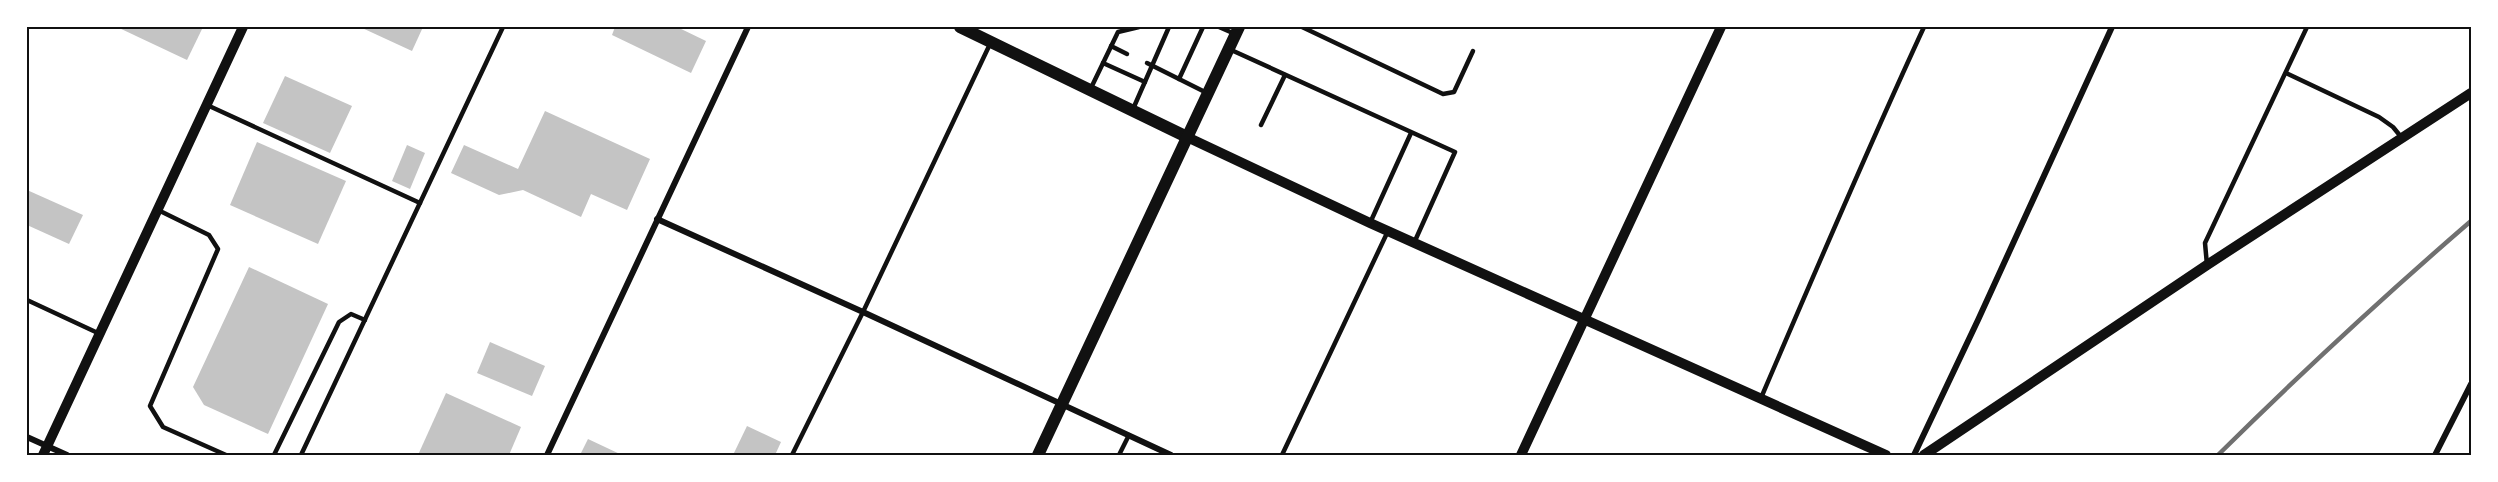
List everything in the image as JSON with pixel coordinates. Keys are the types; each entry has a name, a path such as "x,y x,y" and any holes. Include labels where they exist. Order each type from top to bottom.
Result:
{"main road":[{"path":"960,27 1187,137"},
{"path":"1038,455 1237,31"}],"street":[{"path":"45,451 243,27"},
{"path":"547,455 748,27"},
{"path":"1521,455 1720,27"},
{"path":"1914,455 2112,27"},
{"path":"1924,455 2207,265 2471,93"},
{"path":"1187,137 1414,243 1887,455"},
{"path":"657,219 1171,455"},
{"path":"2435,455 2471,384"},
{"path":"27,437 45,451 67,455"}],"lane":[{"path":"301,455 503,27"},
{"path":"1090,90 1118,32 1139,27"},
{"path":"1132,111 1145,82 1149,64 1170,27"},
{"path":"1179,79 1203,27"},
{"path":"1219,27 1237,31"},
{"path":"1302,27 1443,94 1454,92 1473,51"},
{"path":"1761,398 1870,143 1924,27"},
{"path":"2207,265 2205,243 2307,27"},
{"path":"792,455 863,312 991,42"},
{"path":"1111,46 1128,54"},
{"path":"1228,49 1455,152 1414,243"},
{"path":"1103,63 1145,82"},
{"path":"1149,64 1207,93"},
{"path":"2286,73 2379,117 2393,127 2402,138"},
{"path":"1262,125 1285,75"},
{"path":"207,105 420,203"},
{"path":"1370,223 1411,132"},
{"path":"158,210 209,235 218,249 150,406 163,427 226,455"},
{"path":"1282,455 1388,231"},
{"path":"27,300 100,334"},
{"path":"274,455 339,322 351,315 365,320"},
{"path":"1119,455 1129,435"}],"building":[{"path":"117,27 203,27 187,60"},
{"path":"360,27 423,27 412,51"},
{"path":"615,27 677,27 706,41 691,73 612,35"},
{"path":"285,76 352,106 330,153 263,123"},
{"path":"545,111 650,159 627,210 591,194 581,217 523,190 499,195 451,173 464,145 518,169"},
{"path":"257,142 346,181 318,244 230,205"},
{"path":"407,145 425,153 410,189 392,181"},
{"path":"27,190 83,215 69,244 27,225"},
{"path":"249,267 328,304 268,434 204,405 193,387"},
{"path":"490,342 545,366 532,396 477,373"},
{"path":"446,393 521,427 509,455 418,455"},
{"path":"747,426 781,442 775,455 733,455"},
{"path":"588,439 622,455 580,455"}],"railway":[{"path":"2218,455 2343,336 2471,221"}]}
